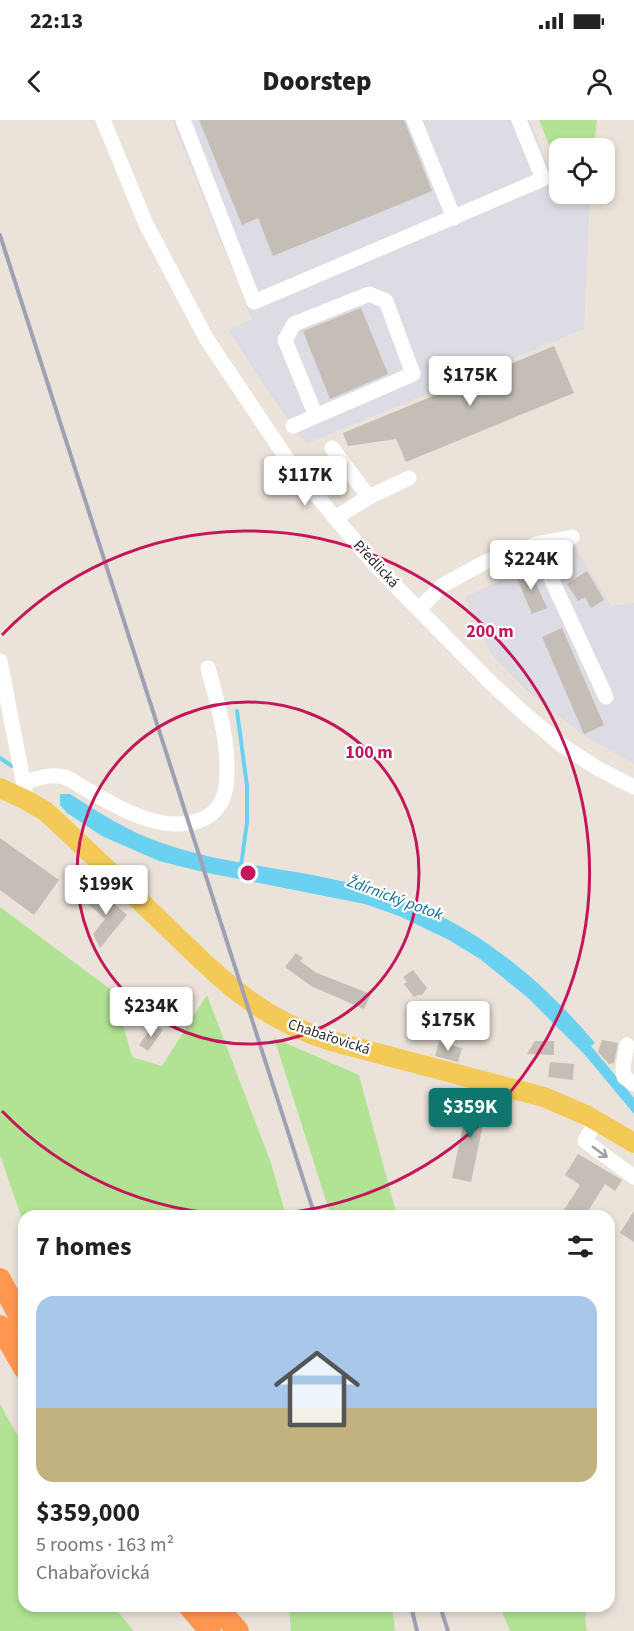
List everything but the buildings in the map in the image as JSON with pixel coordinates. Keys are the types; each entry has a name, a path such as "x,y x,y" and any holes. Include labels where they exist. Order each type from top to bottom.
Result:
{"highway":[{"path":"0,1279 18,1313"},
{"path":"0,1326 18,1358"},
{"path":"194,1612 210,1631"},
{"path":"221,1612 238,1631"}],"main road":[{"name":"Chabařovická","path":"0,788 25,791 228,985 277,1020 331,1041 544,1097 597,1121 634,1143"}],"street":[{"name":"Předlická","path":"103,120 146,224 206,338 285,456 334,518 378,568 490,682 526,715 563,746 597,768 634,787"},
{"path":"183,120 254,302 543,179 519,120"},
{"path":"414,120 454,218"},
{"path":"293,426 413,374 386,301 369,294 294,324 285,340 316,416"},
{"path":"332,448 369,496"},
{"path":"334,518 369,496 410,478"},
{"path":"418,609 443,585 485,562 536,544 572,537"},
{"path":"543,561 606,698"},
{"path":"0,661 4,702 25,791 53,775 65,777 121,809 141,817 171,824 191,824 201,820 217,808 226,787 226,752 221,720 208,668"},
{"path":"627,1045 622,1066 624,1077 634,1084"},
{"path":"597,1121 585,1141 634,1177"}],"shaded area":[{"path":"172,120 530,120 549,169 549,204 590,204 584,329 306,444 265,387 229,330 252,319"},
{"path":"575,547 611,606 634,603 634,764 583,735 526,690 491,654 465,597"}],"green space":[{"path":"539,120 597,120 595,138 549,138 549,144"},
{"path":"0,907 114,992 132,1057 162,1066 207,995 271,1163 284,1210 19,1210 0,1155"},
{"path":"274,1038 359,1075 395,1210 329,1210"},
{"path":"0,1404 18,1436 18,1612 118,1612 134,1631 0,1631"},
{"path":"289,1612 393,1612 395,1631 291,1631"},
{"path":"502,1612 587,1612 585,1619 587,1631 510,1631"}],"water":[{"path":"60,794 70,794 126,828 162,843 210,856 357,885 427,909 459,926 489,944 517,966 570,1015 595,1043 591,1046 634,1098 634,1114 585,1055 527,997 480,959 449,940 399,916 365,904 159,861 102,836 67,813 60,805"}],"waterway":[{"path":"237,711 247,786 247,822 241,866"},
{"name":"Ždírnický potok","path":"0,758 12,766"}],"railway":[{"path":"0,235 313,1210"},
{"path":"412,1612 417,1631"},
{"path":"442,1612 448,1631"}]}
